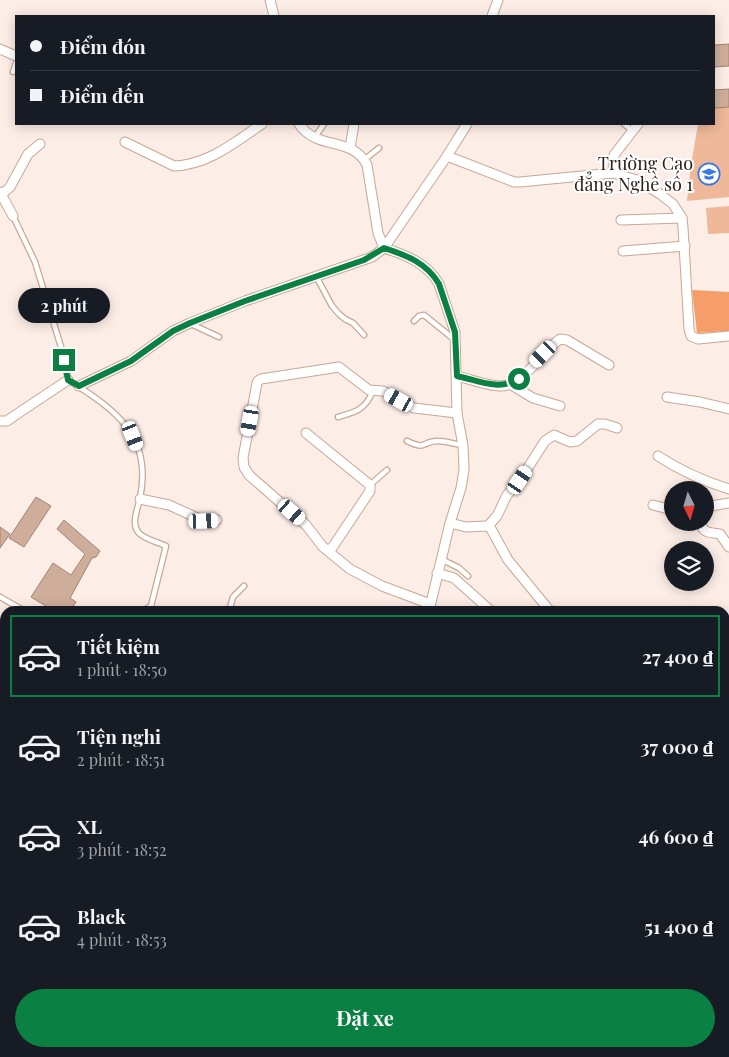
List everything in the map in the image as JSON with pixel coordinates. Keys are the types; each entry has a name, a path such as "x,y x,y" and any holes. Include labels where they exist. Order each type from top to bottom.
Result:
{"street":[{"path":"270,0 274,15"},
{"path":"492,15 497,0"},
{"path":"0,49 15,56"},
{"path":"125,142 174,166 182,166 202,161 224,150 261,125"},
{"path":"300,125 308,135 350,148 364,160 367,165 378,233 384,248 408,256 423,265 435,277 453,324 456,341 457,413 464,446 464,470 461,488 437,573 430,606"},
{"path":"350,148 354,125"},
{"path":"79,386 131,361 173,331 190,323 245,301 372,257 384,248 466,125"},
{"path":"613,172 614,155 636,128"},
{"path":"13,216 0,194 10,187 28,154 40,144"},
{"path":"447,156 520,182 613,172 637,180 660,194 673,204 682,218 691,336 698,339 729,336"},
{"path":"621,220 682,218"},
{"path":"623,251 685,246"},
{"path":"457,376 500,386 510,384 519,379 560,339 567,340 609,365"},
{"path":"426,606 362,577 350,569 328,549 323,547 306,524 249,475 244,467 243,458 257,384 261,379 336,367 342,368 373,391 383,391 419,410 457,413"},
{"path":"0,421 7,421 68,380"},
{"path":"510,384 533,398 560,406"},
{"path":"667,396 729,409"},
{"path":"450,522 466,527 488,526 498,516 507,495 520,480 544,441 554,435 570,442 577,442 598,424 617,428"},
{"path":"306,433 370,485 370,491 332,548 328,549"},
{"path":"658,456 704,482 729,489"},
{"path":"140,499 169,505 204,521 218,520"},
{"path":"714,506 729,503"},
{"path":"653,505 664,508"},
{"path":"488,526 508,560 546,606"},
{"path":"706,531 720,534 729,547"},
{"path":"437,573 454,578 485,606"}],"lane":[{"path":"13,72 15,66"},
{"path":"314,138 323,125"},
{"path":"364,160 379,148"},
{"path":"13,216 35,262 64,360 68,380 104,402 120,418 133,436 141,458 144,478 135,526 141,535 166,546 151,606"},
{"path":"316,276 332,306 345,319 353,323 364,335"},
{"path":"414,322 419,316 424,315 456,341"},
{"path":"190,323 219,337"},
{"path":"338,417 361,409 369,401 373,391"},
{"path":"407,441 418,446 436,441 464,446"},
{"path":"370,485 387,470"},
{"path":"441,559 459,568 468,576"},
{"path":"231,606 234,597 244,586"},
{"path":"0,597 16,606"}],"shaded area":[{"path":"729,107 729,197 687,201 698,125 715,125 715,108"},
{"path":"729,206 729,233 708,234 706,208"},
{"path":"692,290 729,292 729,331 697,333"}],"building":[{"path":"729,44 729,66 715,67 715,45"},
{"path":"729,89 729,107 715,108 715,90"},
{"path":"36,497 51,506 24,547 9,538"},
{"path":"64,520 100,551 96,557 92,558 70,598 76,602 73,606 46,606 31,597 53,563 71,575 85,554 57,529"},
{"path":"0,527 10,534 0,548"}],"place":[{"name":"Trường Cao đẳng Nghề số 1","path":"709,174"}],"route":[{"path":"64,360 68,380 79,386 131,361 173,331 190,323 245,301 372,257 384,248 408,256 423,265 439,284 455,332 457,376 500,386 510,384 519,379"}]}
